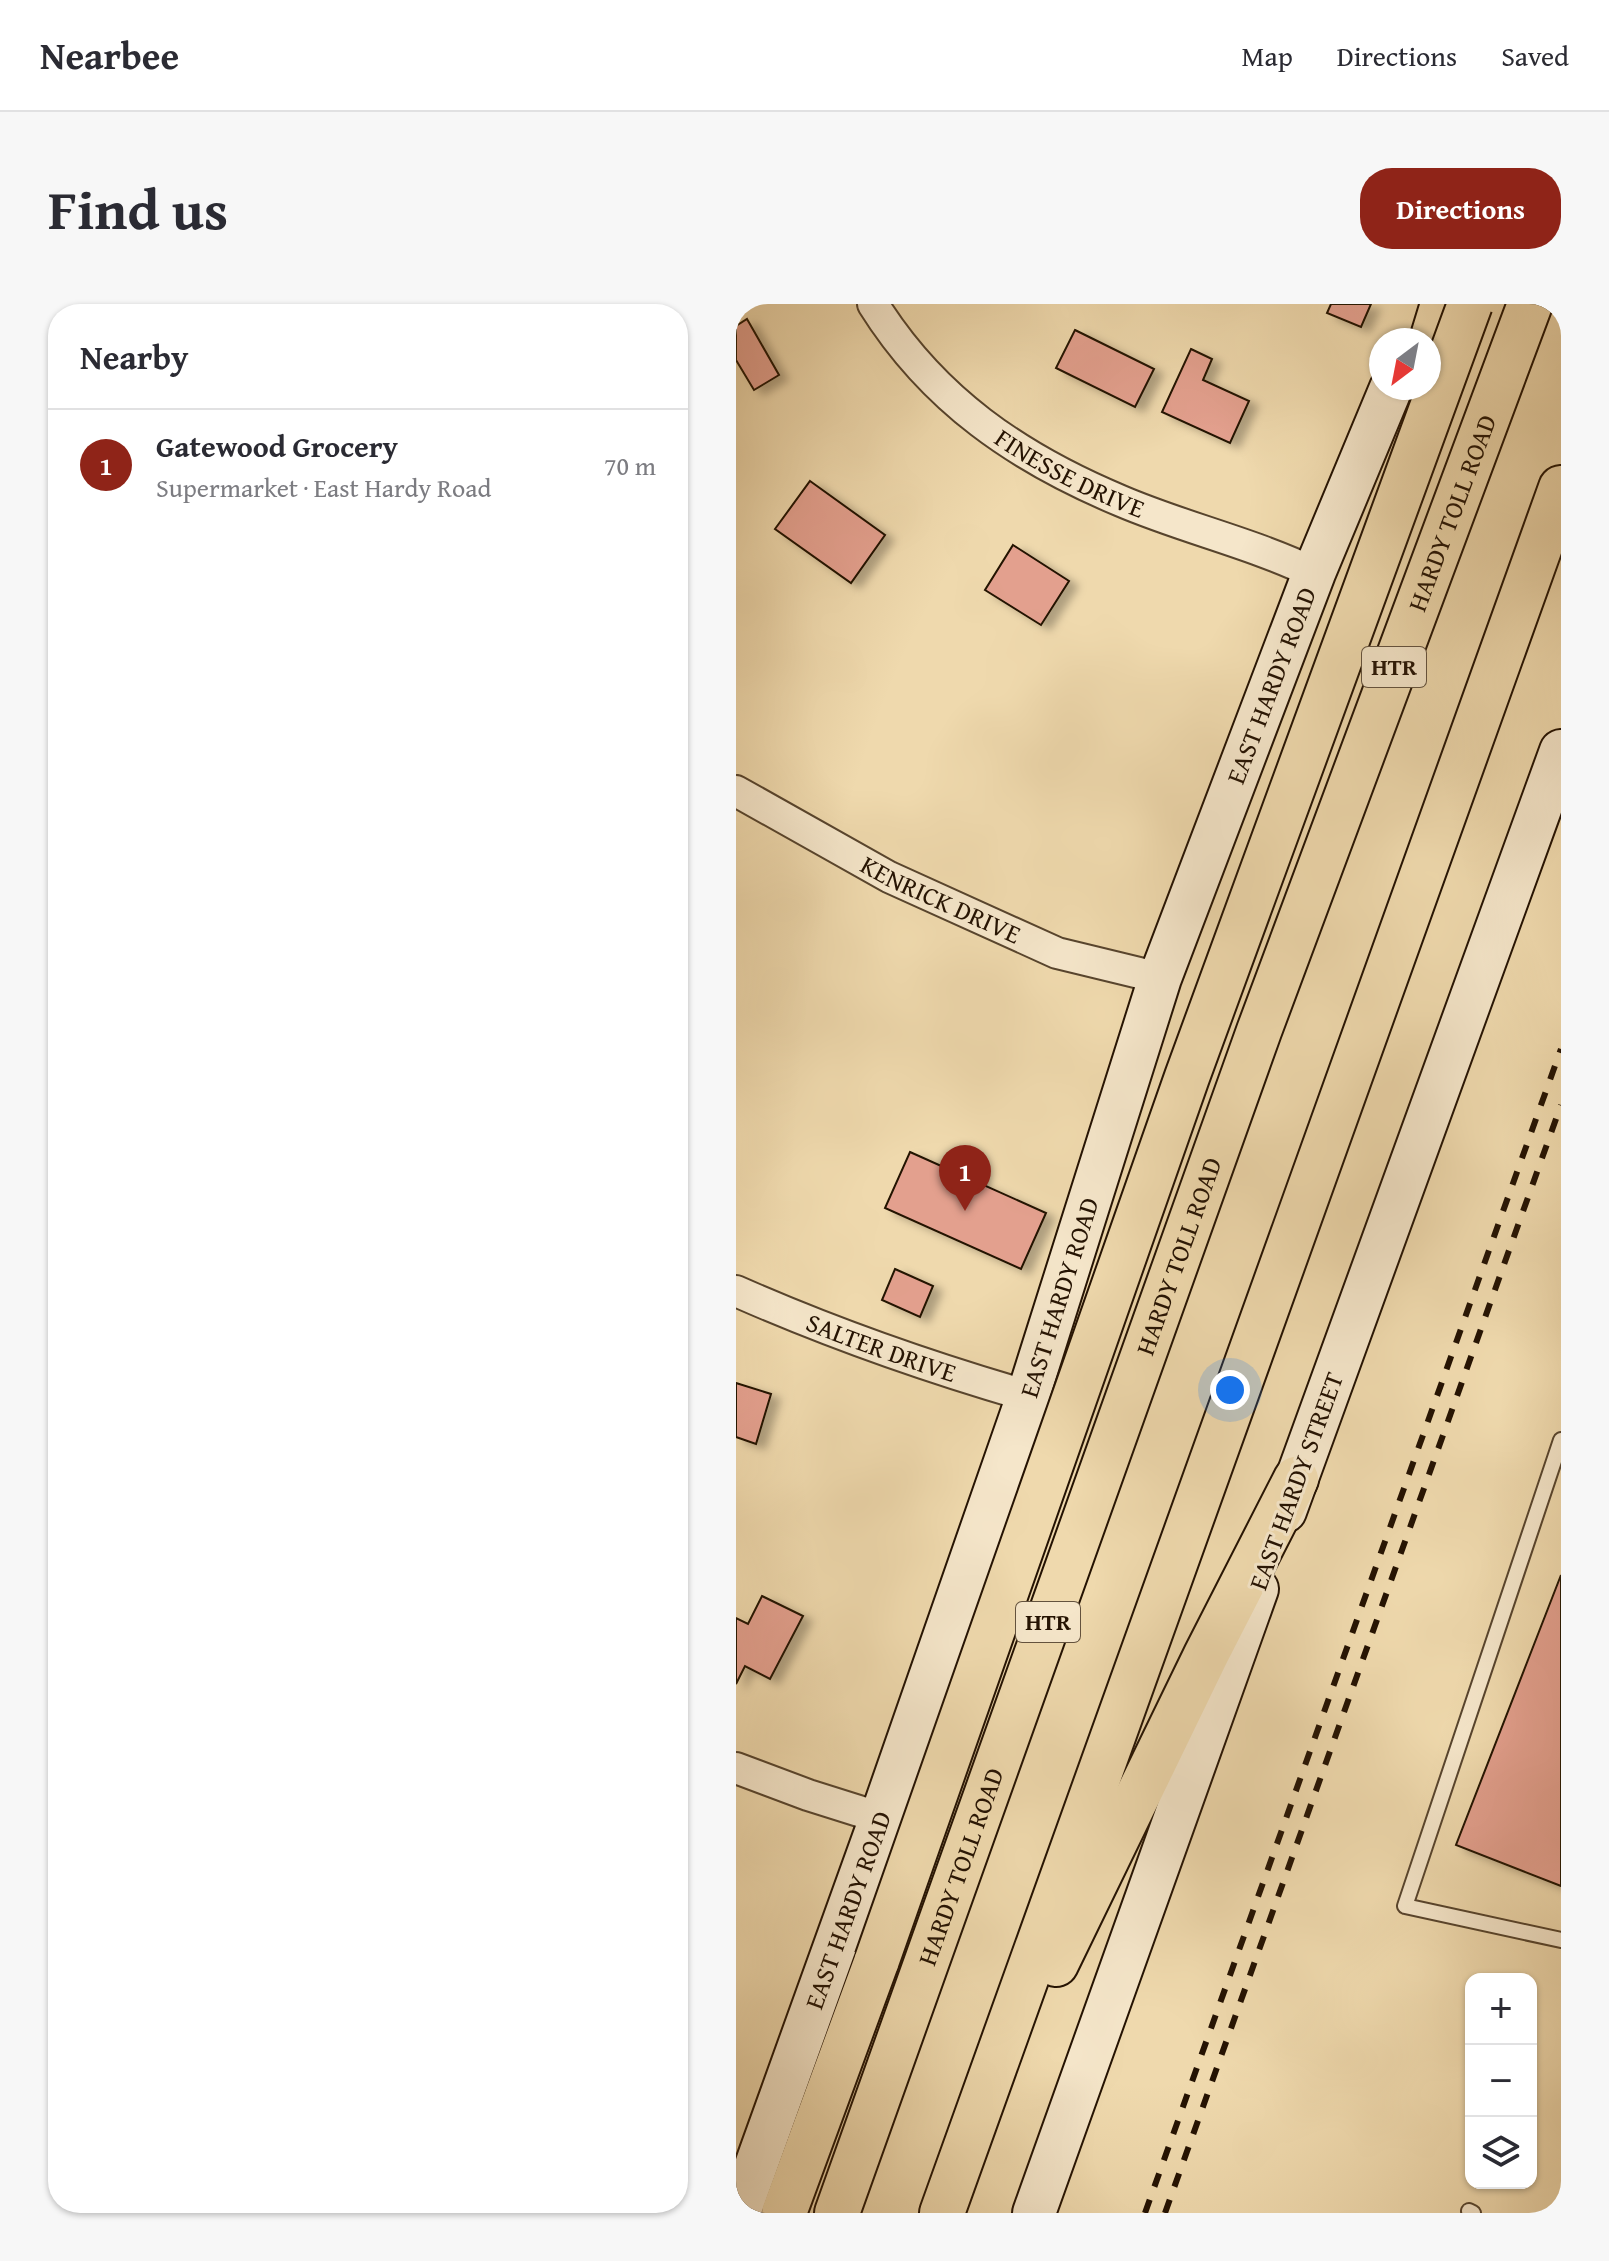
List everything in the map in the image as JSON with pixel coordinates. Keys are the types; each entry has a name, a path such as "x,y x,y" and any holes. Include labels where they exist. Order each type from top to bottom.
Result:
{"highway":[{"path":"1436,328 1443,304"},
{"path":"784,2213 877,1960 1187,1077 1470,304"},
{"name":"HARDY TOLL ROAD","path":"837,2213 1259,1031 1530,304"},
{"path":"1259,1031 1378,527 1415,400"},
{"path":"942,2213 1561,488"},
{"path":"971,2130 1296,1479"}],"main road":[{"path":"1416,328 1426,304"},
{"name":"EAST HARDY ROAD","path":"739,2213 1028,1396 1160,978 1314,573 1386,400"},
{"name":"EAST HARDY STREET","path":"1034,2213 1296,1479 1561,751"}],"street":[{"name":"FINESSE DRIVE","path":"873,304 932,382 964,411 1014,447 1121,501 1282,558 1314,573"},
{"name":"KENRICK DRIVE","path":"736,791 889,877 1057,953 1160,978"},
{"name":"SALTER DRIVE","path":"736,1291 801,1319 934,1368 1028,1396"},
{"path":"736,1768 881,1818"}],"lane":[{"path":"1561,1440 1405,1906 1561,1940"}],"building":[{"path":"1331,304 1371,304 1361,327 1327,313"},
{"path":"747,319 779,375 754,390 736,360 736,326"},
{"path":"1075,330 1154,369 1135,407 1056,368"},
{"path":"1191,349 1212,359 1203,380 1249,401 1230,443 1162,412"},
{"path":"810,481 885,535 851,583 775,529"},
{"path":"1013,545 1069,581 1041,625 985,590"},
{"path":"910,1152 1046,1213 1021,1269 885,1208"},
{"path":"895,1269 933,1286 920,1317 882,1300"},
{"path":"736,1383 771,1394 756,1444 736,1437"},
{"path":"1561,1575 1561,1886 1456,1845"},
{"path":"762,1596 803,1616 770,1679 745,1666 736,1684 736,1618 748,1624"}],"railway":[{"path":"1145,2213 1561,1049"},
{"path":"1165,2213 1561,1105"}],"place":[{"name":"Gatewood Grocery","path":"965,1211"}]}
